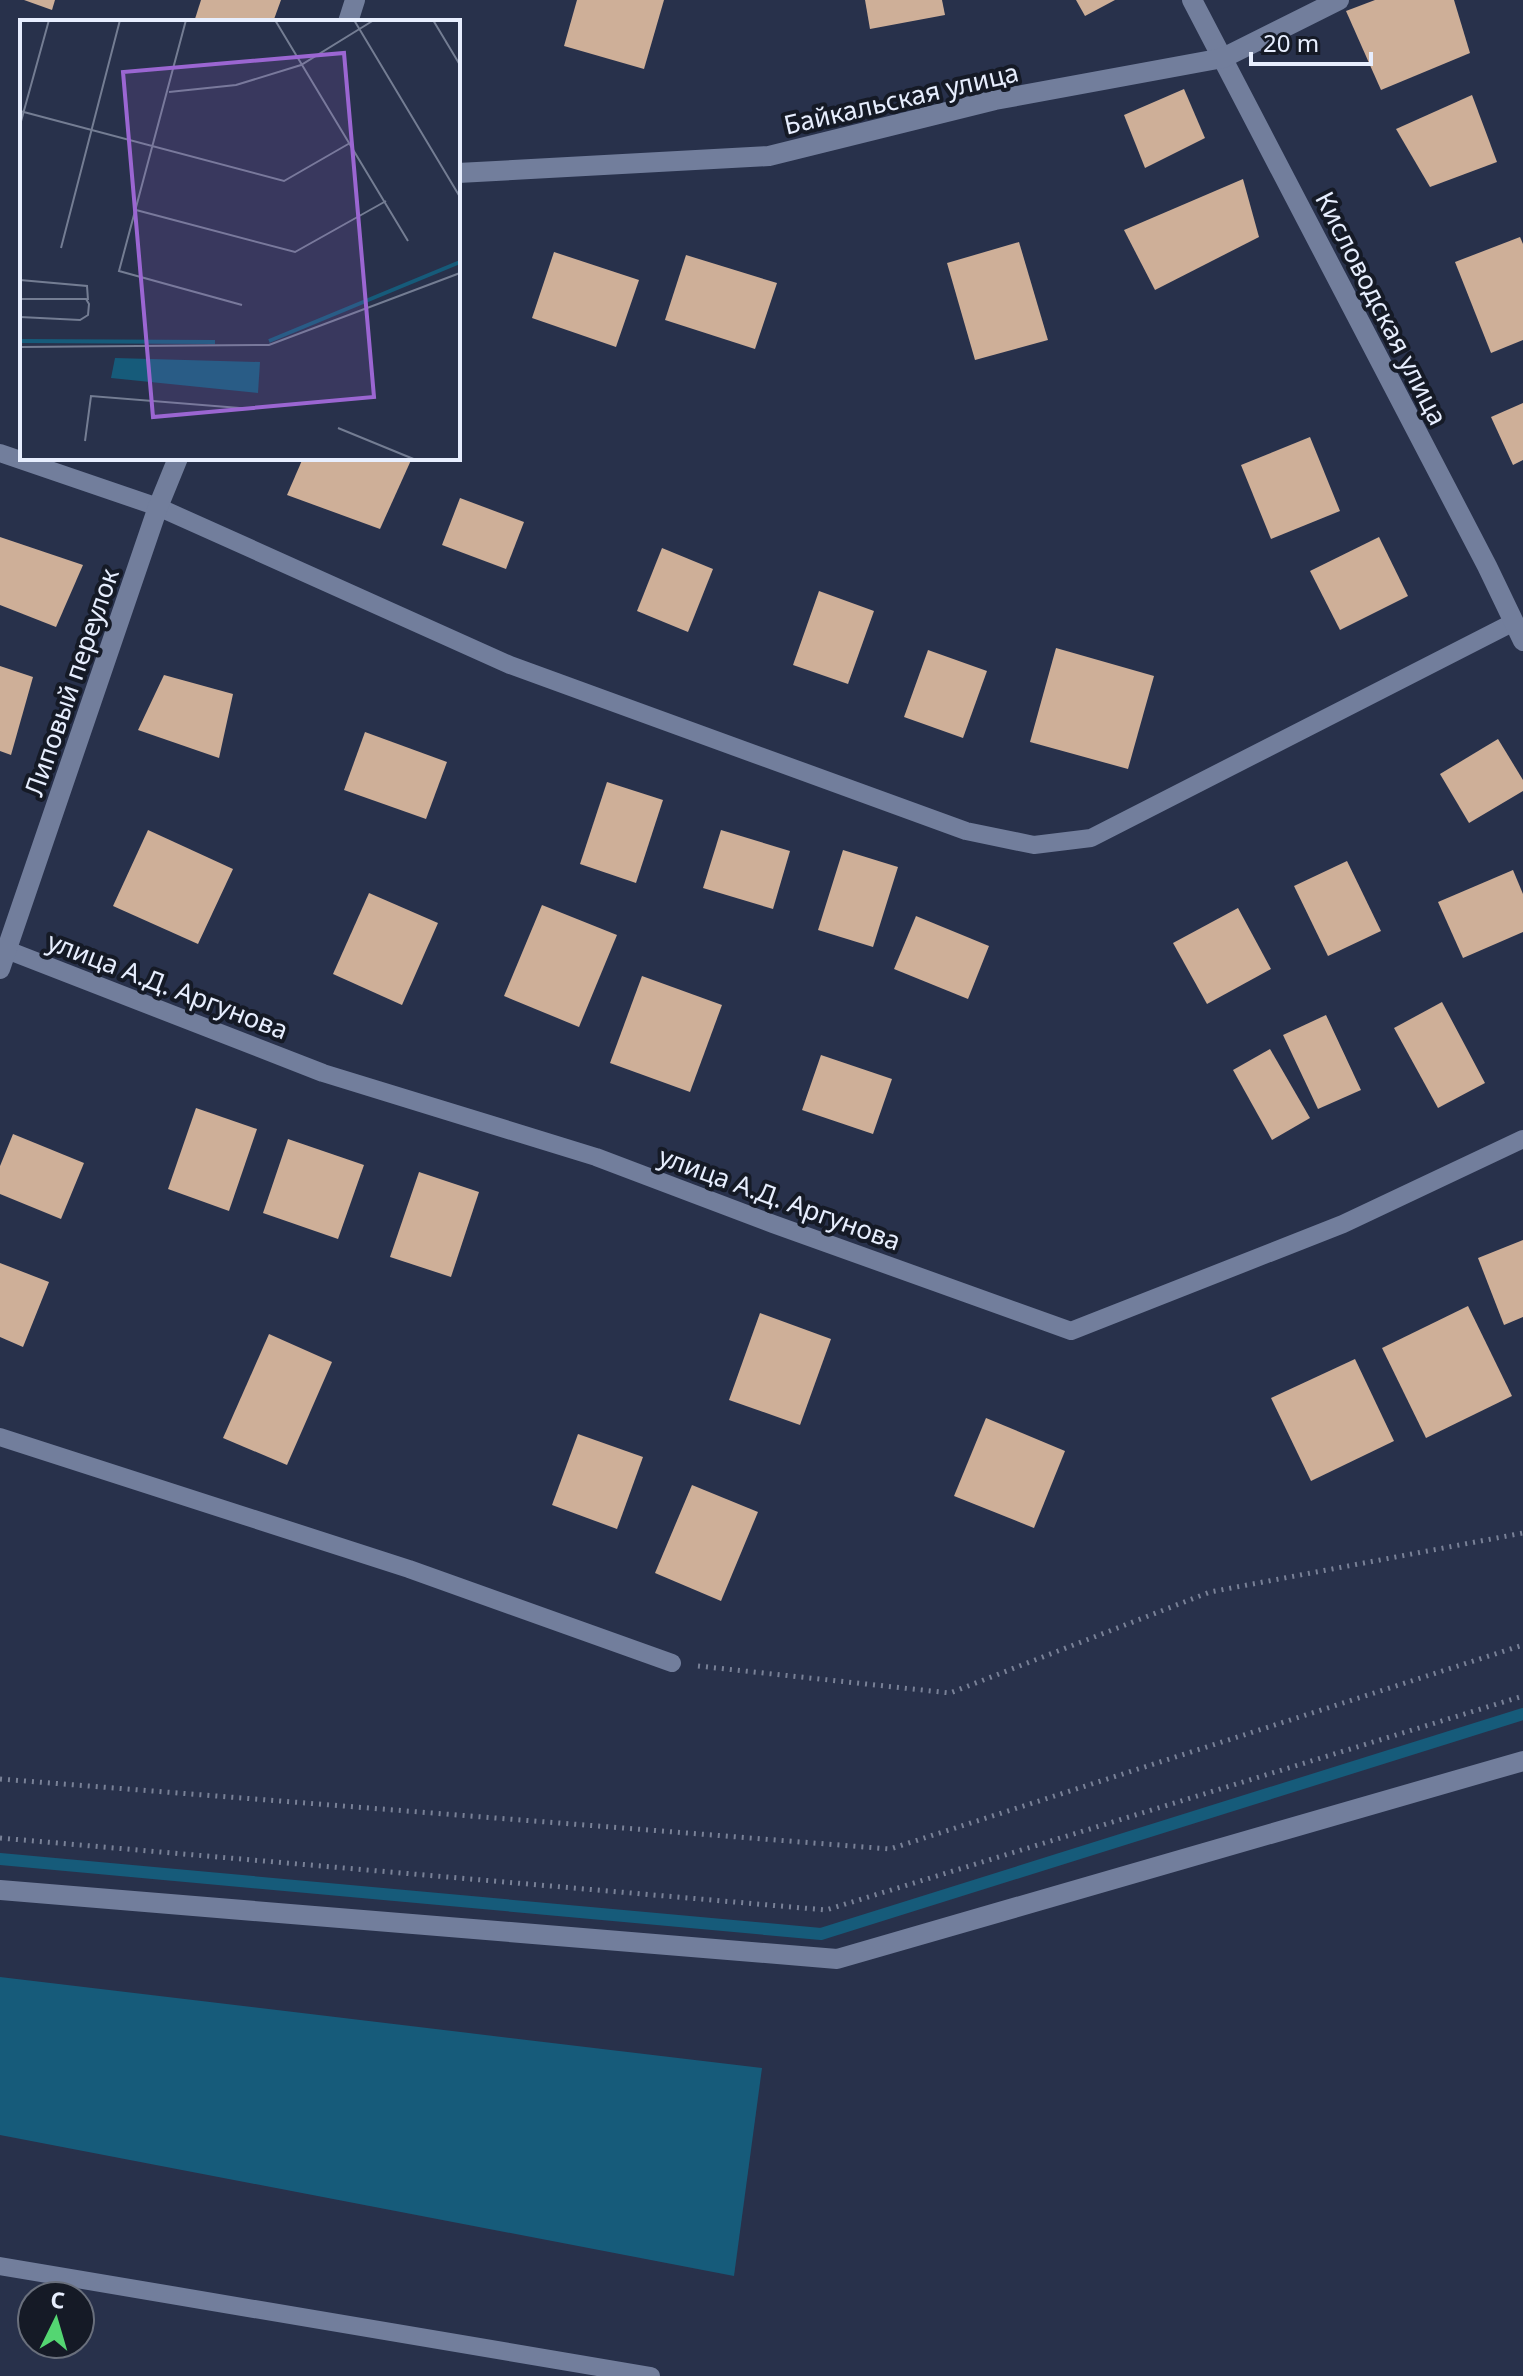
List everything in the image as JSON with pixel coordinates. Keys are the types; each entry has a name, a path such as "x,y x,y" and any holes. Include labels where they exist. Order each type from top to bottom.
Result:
{"street":[{"path":"349,20 355,0"},
{"name":"Кисловодская улица","path":"1192,0 1523,641"},
{"name":"Байкальская улица","path":"460,173 769,156 995,100 1223,58 1339,0"},
{"name":"Липовый переулок","path":"3,960 158,507 177,460"},
{"path":"0,1890 837,1959 1523,1761"}],"lane":[{"path":"0,453 20,460"},
{"path":"20,460 158,507 510,665 966,831 1034,845 1091,838 1514,622"},
{"name":"улица А.Д. Аргунова","path":"3,960 323,1073 596,1157 1071,1331 1343,1224 1523,1139"},
{"path":"0,1437 409,1569 672,1663"},
{"path":"0,2266 651,2376"}],"path":[{"path":"672,1663 950,1693 1210,1592 1523,1533"},
{"path":"0,1779 890,1849 1523,1645"},
{"path":"0,1838 826,1910 1523,1696"}],"water":[{"path":"0,1977 762,2068 734,2276 0,2135"}],"building":[{"path":"24,0 55,0 52,10"},
{"path":"201,0 281,0 274,20 195,20"},
{"path":"577,0 664,0 644,69 564,46"},
{"path":"865,0 942,0 945,15 870,29"},
{"path":"1076,0 1115,0 1085,16"},
{"path":"1375,0 1454,0 1470,53 1381,90 1346,11"},
{"path":"1184,89 1205,138 1145,168 1124,115"},
{"path":"1472,95 1497,162 1430,187 1396,129"},
{"path":"1243,179 1259,237 1155,290 1124,230"},
{"path":"1520,237 1523,244 1523,340 1491,353 1455,262"},
{"path":"1019,242 1048,340 975,360 947,263"},
{"path":"554,252 639,280 616,347 532,318"},
{"path":"686,255 777,283 755,349 665,320"},
{"path":"1523,403 1523,460 1513,465 1491,417"},
{"path":"1310,437 1340,511 1271,539 1241,465"},
{"path":"302,460 411,460 380,529 287,495"},
{"path":"460,498 524,522 506,569 442,545"},
{"path":"0,537 83,565 56,627 0,605"},
{"path":"1379,537 1408,596 1340,630 1310,571"},
{"path":"662,548 713,569 688,632 637,611"},
{"path":"819,591 874,611 848,684 793,665"},
{"path":"1056,648 1154,676 1128,769 1030,742"},
{"path":"928,650 987,671 963,738 904,717"},
{"path":"0,666 33,677 11,755 0,751"},
{"path":"164,675 233,694 219,758 138,730"},
{"path":"365,732 447,762 426,819 344,790"},
{"path":"1498,739 1523,780 1523,791 1469,823 1440,774"},
{"path":"607,782 663,800 636,883 580,864"},
{"path":"148,830 233,869 198,944 113,906"},
{"path":"721,830 790,851 773,909 703,888"},
{"path":"843,850 898,867 873,947 818,930"},
{"path":"1347,861 1381,931 1328,956 1294,886"},
{"path":"1513,870 1523,894 1523,932 1463,958 1438,902"},
{"path":"369,893 438,923 402,1005 333,974"},
{"path":"542,905 617,935 579,1027 504,996"},
{"path":"1238,908 1271,969 1207,1004 1173,943"},
{"path":"916,916 989,946 968,999 894,969"},
{"path":"642,976 722,1005 690,1092 610,1063"},
{"path":"1442,1002 1485,1083 1438,1108 1394,1028"},
{"path":"1326,1015 1361,1090 1318,1109 1283,1035"},
{"path":"1270,1049 1310,1118 1272,1140 1233,1070"},
{"path":"821,1055 892,1079 873,1134 802,1110"},
{"path":"196,1108 257,1129 229,1211 168,1189"},
{"path":"13,1134 84,1163 61,1219 0,1194 0,1166"},
{"path":"288,1139 364,1165 338,1239 263,1213"},
{"path":"419,1172 479,1192 451,1277 390,1257"},
{"path":"1523,1240 1523,1317 1504,1325 1478,1258"},
{"path":"0,1263 49,1282 23,1347 0,1337"},
{"path":"1468,1306 1512,1396 1426,1438 1382,1348"},
{"path":"760,1313 831,1339 800,1425 729,1400"},
{"path":"269,1334 332,1362 287,1465 223,1438"},
{"path":"1355,1359 1394,1441 1311,1481 1271,1398"},
{"path":"986,1418 1065,1451 1034,1528 954,1496"},
{"path":"578,1434 643,1457 617,1529 552,1505"},
{"path":"692,1485 758,1512 721,1601 655,1573"}],"waterway":[{"path":"0,1859 821,1934 1523,1714"}]}
